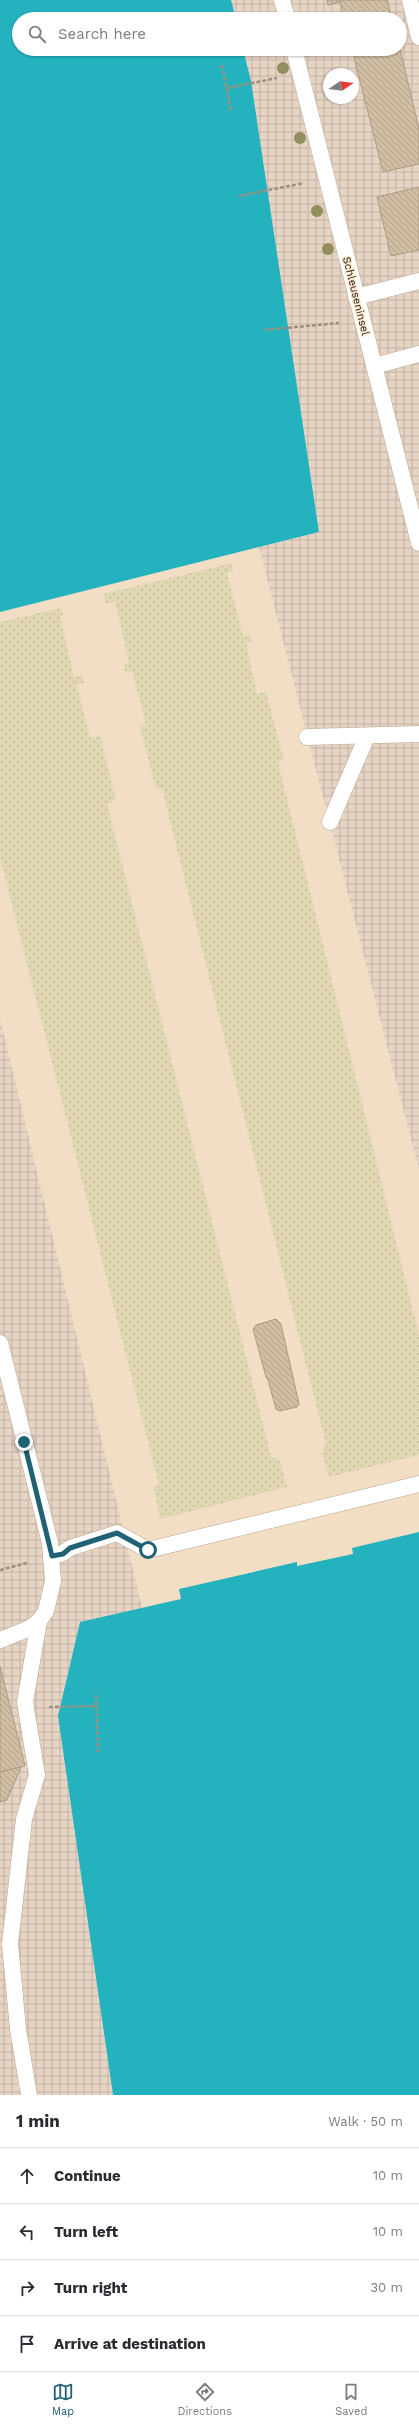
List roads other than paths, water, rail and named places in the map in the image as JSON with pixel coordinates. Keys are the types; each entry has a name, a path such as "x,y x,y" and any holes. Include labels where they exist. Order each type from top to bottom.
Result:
{"lane":[{"path":"282,0 285,12"},
{"path":"410,0 419,37"},
{"name":"Schleuseninsel","path":"296,56 419,543"},
{"path":"356,297 419,281"},
{"path":"374,366 419,354"},
{"path":"307,737 419,734"},
{"path":"330,822 367,736"},
{"path":"0,1343 3,1367 52,1556 53,1581 46,1611 39,1621 30,1628 0,1640"},
{"path":"52,1556 63,1554 70,1548 117,1533 148,1550 419,1484"},
{"path":"28,2095 18,2029 10,1944 24,1819 37,1775 25,1702 39,1621"}],"water":[{"path":"0,0 231,0 234,12 12,12 12,56 245,56 251,81 319,532 0,612"},
{"path":"419,1532 419,2095 113,2095 58,1716 80,1622 181,1599 179,1589 297,1562 297,1566 353,1554 352,1548"}]}
